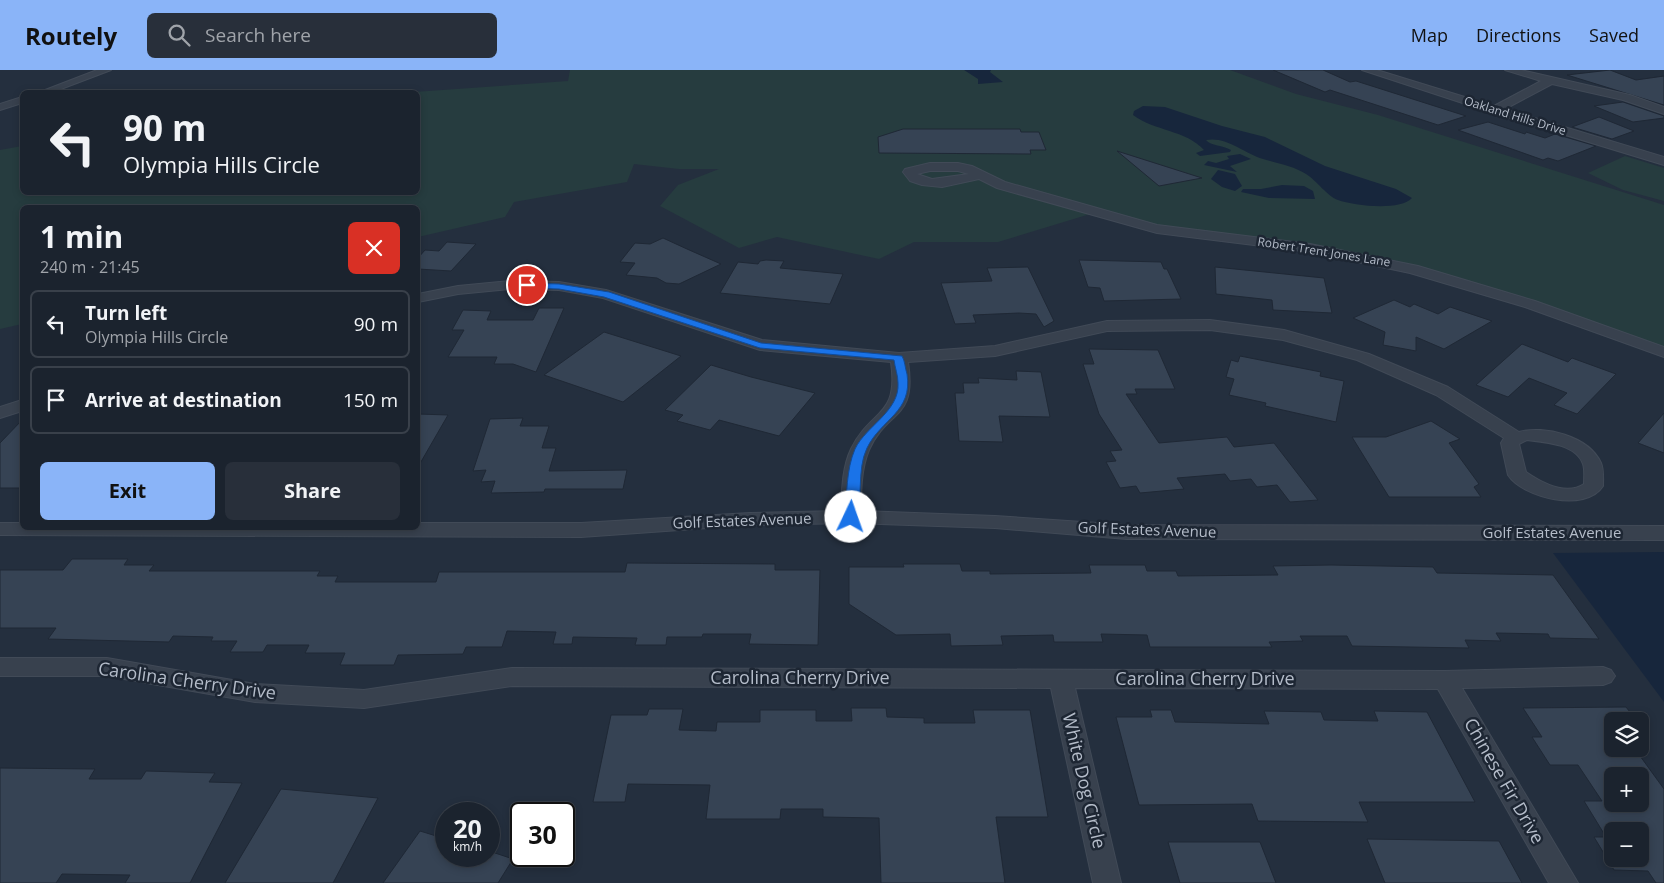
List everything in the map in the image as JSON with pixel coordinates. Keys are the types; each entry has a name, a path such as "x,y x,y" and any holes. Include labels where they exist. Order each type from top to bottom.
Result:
{"street":[{"path":"51,90 106,70"},
{"name":"Oakland Hills Drive","path":"1367,70 1664,161"},
{"path":"1510,70 1549,81 1612,93 1664,111"},
{"path":"1494,110 1549,81"},
{"path":"0,107 20,101"},
{"name":"Robert Trent Jones Lane","path":"979,175 1001,185 1069,202 1110,218 1157,230 1310,248 1413,268 1530,304 1664,352"},
{"path":"420,298 458,290 511,285 559,286 606,294 760,346 899,358 995,351 1107,326 1210,325 1284,335 1363,357 1442,392 1516,438"},
{"path":"851,517 854,473 861,448 871,433 896,407 902,396 903,384 899,358"},
{"path":"0,413 20,406"},
{"name":"Golf Estates Avenue","path":"420,530 582,530 730,520 851,517 996,522 1126,532 1664,534"},
{"name":"Golf Estates Avenue","path":"0,529 20,529"},
{"name":"Carolina Cherry Drive","path":"0,667 107,667 255,693 364,698 512,677 1445,680 1603,676"},
{"name":"White Dog Circle","path":"1061,678 1107,883"},
{"name":"Chinese Fir Drive","path":"1445,680 1564,883"}],"green space":[{"path":"570,70 1230,70 1296,94 1378,115 1664,205 1664,348 1463,279 1402,262 1293,241 1152,226 1100,211 998,242 914,242 879,259 777,237 739,248 660,206 678,185 719,169 679,169 634,164 627,182 514,202 505,217 420,237 420,205 20,205 20,324 0,329 0,150 20,146 20,195 420,195 420,92 568,81"},
{"path":"1625,156 1664,168 1664,201 1623,190 1588,173"}],"water":[{"path":"964,70 991,70 990,72 1003,82 978,84 978,79"},
{"path":"1143,106 1165,107 1222,126 1265,137 1325,166 1396,189 1412,198 1398,205 1388,206 1355,204 1338,200 1330,196 1301,171 1263,159 1221,140 1206,140 1228,148 1231,150 1230,152 1200,156 1196,153 1204,150 1197,143 1133,115 1134,111"},
{"path":"1240,154 1251,159 1230,166 1237,172 1204,165 1208,161 1216,163 1229,159 1227,156"},
{"path":"1218,170 1235,174 1242,186 1235,191 1222,187 1211,179"},
{"path":"1282,185 1304,186 1313,191 1315,199 1269,198 1241,192 1243,189 1261,189"},
{"path":"1664,552 1664,702 1553,553"}],"building":[{"path":"1273,70 1323,70 1350,82 1356,81 1466,116 1438,125 1330,90 1325,92"},
{"path":"1610,70 1636,80 1664,76 1664,105 1567,75"},
{"path":"1623,102 1664,116 1664,118 1633,122 1594,106"},
{"path":"1599,117 1634,131 1612,139 1572,127"},
{"path":"1488,122 1525,134 1526,132 1545,138 1555,134 1596,146 1558,161 1548,158 1543,160 1458,130"},
{"path":"903,129 1020,129 1021,132 1039,132 1046,150 1030,150 1031,154 879,153 878,137"},
{"path":"1117,151 1202,178 1159,186"},
{"path":"663,238 721,264 679,284 666,283 657,278 626,275 635,263 620,262 635,243 650,244"},
{"path":"447,242 476,244 451,271 420,269 420,256 425,250 439,251"},
{"path":"1079,260 1161,262 1164,269 1167,269 1181,299 1104,301 1100,288 1088,287"},
{"path":"760,261 784,261 780,268 843,274 830,304 720,293 738,262 758,264"},
{"path":"1028,267 1054,321 1044,327 1036,314 1019,313 973,315 976,323 955,324 941,283 992,281 987,268"},
{"path":"1215,267 1324,278 1332,313 1273,310 1272,300 1216,294"},
{"path":"1394,300 1410,307 1414,304 1438,314 1450,307 1492,321 1444,349 1416,337 1416,351 1383,345 1385,332 1353,318"},
{"path":"539,308 564,308 536,372 513,364 494,364 497,357 448,357 464,330 452,330 463,310 491,311 487,320 533,320"},
{"path":"604,332 681,356 623,402 544,375"},
{"path":"1522,344 1568,362 1572,358 1616,374 1577,414 1554,405 1567,393 1529,378 1508,397 1476,385"},
{"path":"1089,349 1158,350 1175,389 1135,389 1137,394 1126,394 1159,443 1227,437 1234,447 1274,443 1318,500 1290,502 1277,485 1257,487 1251,479 1230,481 1225,474 1177,478 1184,489 1140,493 1136,486 1120,488 1106,462 1116,461 1110,451 1122,450 1099,414 1083,364 1094,364"},
{"path":"1240,356 1321,372 1320,376 1344,381 1336,422 1265,406 1266,403 1229,395 1234,379 1226,377 1231,360 1238,362"},
{"path":"711,365 815,393 779,436 719,420 710,430 677,421 683,415 665,410"},
{"path":"1016,371 1041,372 1050,417 999,416 1003,442 959,441 955,393 964,393 963,383 979,383 978,378 1017,380"},
{"path":"1664,413 1664,453 1638,443"},
{"path":"420,414 448,415 420,464"},
{"path":"523,418 520,426 549,426 542,448 556,448 549,471 627,470 623,489 545,489 544,492 491,493 495,481 481,482 486,470 473,471 490,419"},
{"path":"1431,421 1460,439 1449,443 1479,484 1474,487 1481,497 1389,497 1352,437 1386,437"},
{"path":"20,422 20,488 0,488 0,443"},
{"path":"72,559 128,559 124,565 154,565 149,571 320,571 317,576 338,576 335,582 436,582 439,572 625,572 627,563 775,564 775,570 820,570 818,645 749,644 751,634 703,634 702,637 667,637 666,645 635,645 637,638 573,637 572,644 553,644 556,632 507,631 502,647 466,647 463,654 398,655 394,665 340,665 345,653 305,653 309,645 267,645 263,652 230,652 237,641 211,641 213,637 173,636 169,642 48,639 56,628 0,628 0,570 63,570"},
{"path":"903,564 960,564 962,571 990,571 990,574 1091,573 1089,565 1145,565 1147,571 1176,571 1178,576 1278,575 1273,566 1331,565 1433,567 1437,573 1553,575 1599,639 1550,638 1548,634 1496,633 1501,641 1465,640 1469,648 1352,646 1347,636 1300,636 1303,641 1269,642 1272,647 1150,647 1147,635 1101,634 1103,642 1054,642 1053,635 1001,636 1003,645 951,646 950,634 896,635 849,604 849,567 904,567"},
{"path":"1626,707 1630,712 1604,712 1604,757 1641,757 1648,767 1604,767 1604,812 1649,812 1649,768 1664,789 1664,883 1656,883 1648,871 1614,870 1612,867 1649,867 1649,822 1604,822 1604,834 1584,801 1602,801 1578,765 1550,765 1532,737 1542,737 1523,708"},
{"path":"851,708 886,708 887,717 924,718 924,723 975,723 973,710 1030,710 1048,817 996,817 1005,883 881,883 879,818 823,817 823,809 781,809 780,819 706,819 710,785 628,784 625,802 593,802 611,715 647,715 649,709 683,709 679,730 716,731 717,722 760,722 760,710 816,710 816,721 852,721"},
{"path":"1150,710 1171,710 1175,722 1269,724 1264,711 1321,712 1324,720 1378,721 1374,711 1427,712 1475,802 1359,802 1368,822 1258,821 1252,804 1139,805 1116,717 1152,717"},
{"path":"0,768 95,769 89,779 141,779 146,771 215,773 209,782 242,783 190,883 125,883 130,875 62,874 56,883 0,883"},
{"path":"281,789 378,798 333,883 225,883"},
{"path":"420,831 435,836 435,867 500,867 500,855 510,858 510,864 498,883 383,883"},
{"path":"1594,837 1604,837 1604,854"},
{"path":"1367,839 1499,841 1522,883 1385,883"},
{"path":"1168,842 1260,842 1276,883 1180,883"}],"route":[{"path":"527,285 559,286 606,294 760,346 899,358 903,384 902,396 896,407 871,433 861,448 855,466 851,517"}]}
